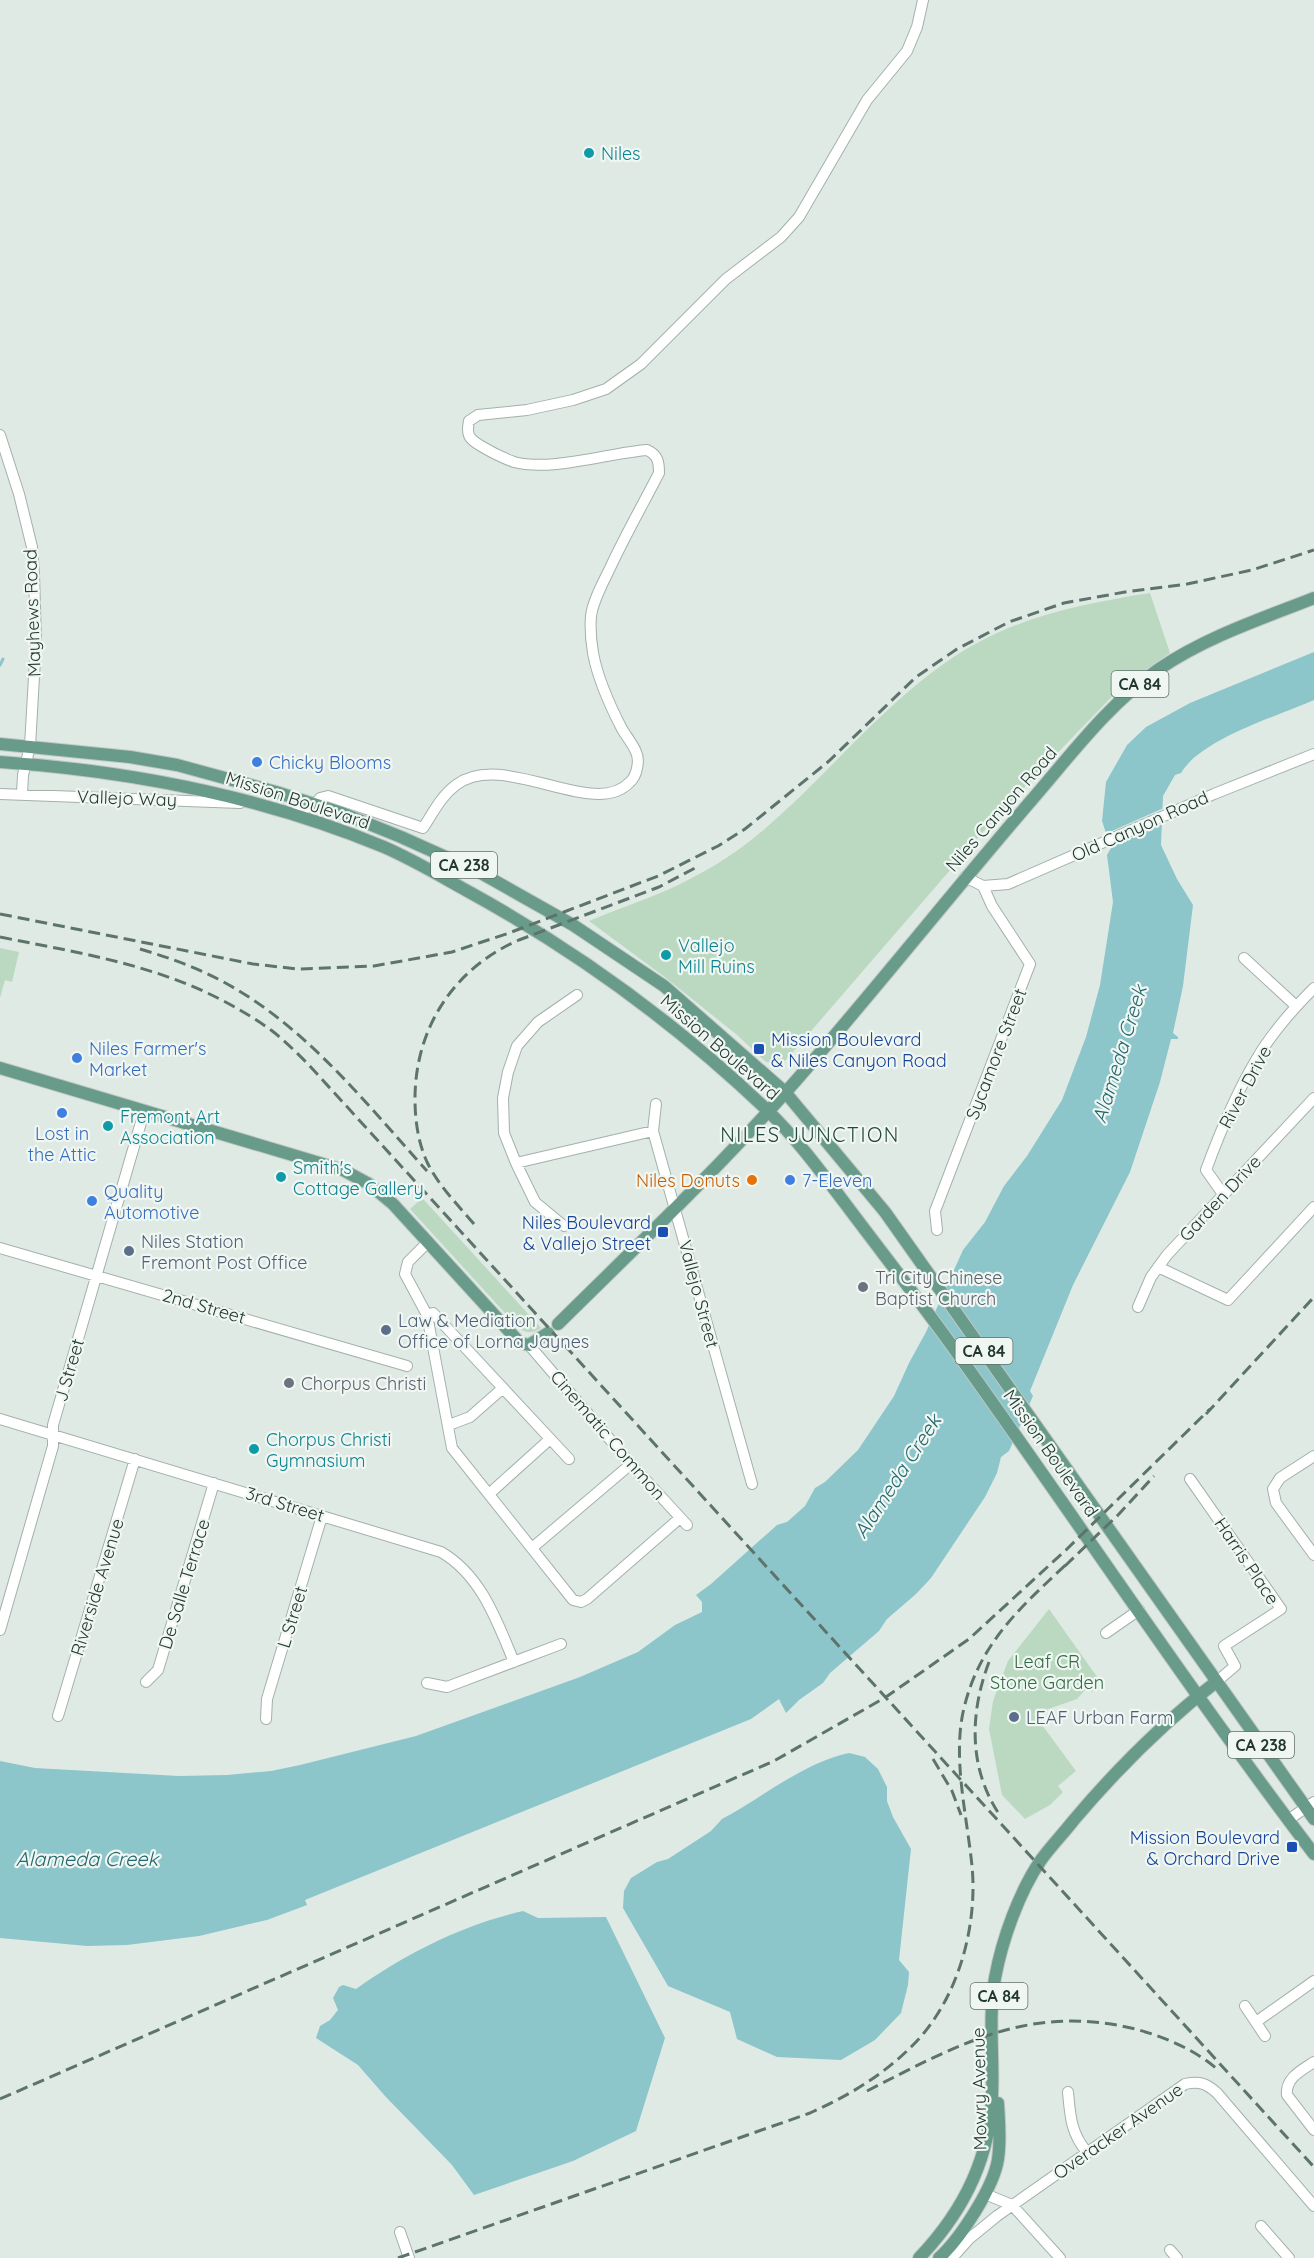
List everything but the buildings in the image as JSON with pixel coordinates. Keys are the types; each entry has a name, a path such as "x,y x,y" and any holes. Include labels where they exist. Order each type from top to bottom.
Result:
{"main road":[{"name":"Niles Canyon Road","path":"530,1345 553,1328 674,1209 768,1111 965,877 1096,726 1130,692 1159,669 1195,647 1314,598"},
{"name":"Mission Boulevard","path":"0,744 130,757 212,774 316,804 441,854 479,872 573,925 664,986 785,1092 861,1182 930,1273 1216,1682 1310,1804 1314,1819"},
{"name":"Mission Boulevard","path":"0,762 146,778 207,791 291,814 359,838 410,859 512,915 594,968 651,1010 768,1111 802,1147 919,1299 1314,1854"},
{"path":"207,791 212,774"},
{"path":"0,1068 343,1170 369,1184 383,1195 520,1343 530,1345"},
{"name":"Mowry Avenue","path":"919,2258 950,2222 969,2190 981,2162 991,2112 991,2015 999,1959 1011,1921 1040,1861 1121,1765 1216,1682"},
{"name":"Mowry Avenue","path":"939,2258 959,2236 985,2194 998,2161 1000,2138 996,2049 997,2012 1005,1959 1017,1923 1036,1879 1079,1814"},
{"path":"950,2222 969,2203 985,2194 981,2192 980,2187 991,2146 991,2112"}],"street":[{"path":"291,814 316,804 324,796 333,796 423,828 444,795 458,783 475,776 496,774 570,791 596,794 622,789 631,782 635,774 637,753 604,695 593,653 591,614 603,583 659,473 659,461 653,453 647,450 544,465 515,462 491,452 470,439 467,430 470,421 478,415 527,410 573,400 606,389 641,364 726,279 781,237 799,217 867,100 907,51 917,27 923,0"},
{"name":"Mayhews Road","path":"0,435 19,494 33,556 36,642 30,746 22,794"},
{"name":"Old Canyon Road","path":"983,886 1008,884 1207,797 1314,754"},
{"name":"Vallejo Way","path":"0,794 255,804"},
{"path":"965,877 983,886"},
{"name":"Sycamore Street","path":"937,1230 935,1211 1030,964 992,906 983,886"},
{"path":"1244,958 1296,1006"},
{"name":"River Drive","path":"1223,1194 1206,1170 1227,1115 1257,1058 1296,1006 1314,988"},
{"path":"564,1226 535,1202 516,1163 504,1133 503,1098 508,1072 517,1046 538,1022 577,995"},
{"name":"Garden Drive","path":"1138,1307 1158,1267 1167,1255 1314,1098"},
{"name":"Vallejo Street","path":"656,1104 652,1131 752,1484"},
{"name":"J Street","path":"0,1630 53,1446 53,1425 144,1112"},
{"path":"516,1163 652,1131"},
{"path":"1158,1267 1228,1300 1314,1206"},
{"path":"428,1242 408,1262 405,1274 427,1315 452,1448 532,1548 631,1464"},
{"name":"2nd Street","path":"0,1248 407,1366"},
{"path":"427,1315 433,1313 569,1459"},
{"name":"Cinematic Common","path":"530,1345 631,1464 684,1521 581,1602 573,1600 532,1548"},
{"path":"449,1425 470,1417 503,1388"},
{"name":"3rd Street","path":"0,1419 432,1549 450,1557 487,1600 514,1662"},
{"path":"489,1494 550,1439"},
{"path":"1314,1456 1280,1478 1273,1489 1276,1503 1314,1555"},
{"name":"Riverside Avenue","path":"58,1716 135,1459"},
{"name":"Harris Place","path":"1190,1479 1281,1609 1224,1646 1234,1666 1216,1682"},
{"name":"De Salle Terrace","path":"146,1682 158,1670 214,1483"},
{"name":"L Street","path":"266,1719 267,1700 322,1516"},
{"path":"1106,1633 1139,1610"},
{"path":"427,1683 447,1687 561,1644"},
{"path":"1288,1820 1310,1804"},
{"path":"1256,2022 1314,1982"},
{"path":"1245,2006 1265,2036"},
{"path":"1314,2062 1293,2076 1286,2088 1287,2095 1314,2130"},
{"name":"Overacker Avenue","path":"1012,2205 1185,2084 1195,2082 1207,2084 1217,2092 1314,2206"},
{"path":"1068,2092 1074,2135 1087,2152"},
{"path":"985,2194 1012,2205 1060,2258"},
{"path":"952,2258 969,2238 1012,2205"},
{"path":"1261,2226 1289,2258"},
{"path":"400,2232 409,2258"}],"green space":[{"path":"1150,593 1170,653 1122,686 996,817 786,1060 777,1064 766,1062 737,1035 666,978 589,921 678,885 739,849 784,812 894,704 942,665 966,649 1016,625 1042,616 1094,603"},
{"path":"0,948 19,952 12,982 5,980 0,998"},
{"path":"422,1198 541,1328 528,1332 516,1325 410,1209"},
{"name":"Leaf CR Stone Garden","path":"1049,1609 1100,1681 1092,1692 1087,1688 1077,1699 1034,1714 1076,1771 1058,1786 1063,1792 1050,1805 1025,1819 1002,1795 989,1729 993,1701 1008,1661"}],"water":[{"name":"Alameda Creek","path":"1314,652 1314,700 1222,739 1191,761 1181,773 1175,775 1163,796 1161,845 1177,879 1193,905 1183,986 1173,1033 1178,1039 1171,1039 1160,1082 1130,1172 1073,1285 1030,1391 1033,1396 1009,1451 1001,1457 997,1473 985,1497 931,1578 887,1619 879,1631 830,1673 823,1683 799,1700 786,1713 779,1699 751,1719 305,1900 307,1905 267,1920 199,1936 127,1945 87,1946 0,1938 0,1761 35,1768 179,1776 271,1771 300,1765 416,1736 580,1677 638,1652 675,1625 702,1612 702,1602 696,1595 777,1525 787,1522 805,1506 815,1488 825,1482 858,1450 894,1396 963,1250 985,1222 1004,1186 1027,1156 1062,1100 1086,1037 1100,985 1113,902 1107,855 1111,848 1102,821 1106,782 1127,745 1146,727 1190,703"},
{"path":"849,1753 865,1757 878,1769 887,1787 887,1801 893,1817 911,1849 899,1960 909,1972 908,1985 901,2013 875,2040 841,2060 777,2057 737,2039 730,2012 668,1986 623,1908 624,1891 631,1878 657,1862 668,1859 711,1831 722,1819 799,1772"},
{"path":"523,1911 538,1918 606,1917 665,2038 636,2131 573,2161 474,2195 452,2165 358,2065 316,2038 320,2026 330,2020 338,2010 333,1998 339,1987 343,1985 356,1989 415,1952 457,1932"}],"pier":[{"path":"1166,807 1165,823 1107,849 1103,835"}],"waterway":[{"path":"0,665 3,659"}],"railway":[{"path":"0,914 253,964 298,969 374,966 452,952 509,933 658,876 718,846 745,829 829,761 916,677 957,649 1009,622 1064,603 1187,584 1252,570 1314,550"},
{"path":"474,1224 431,1170 421,1147 416,1123 417,1073 422,1048 443,1003 475,967 496,952 519,940 659,887 697,867"},
{"path":"0,937 107,959 174,979 239,1009 290,1046 1314,2167"},
{"path":"140,949 180,962 218,979 249,997 278,1018 331,1065 427,1171"},
{"path":"1206,1414 1314,1297"},
{"path":"0,2099 774,1761 886,1697 969,1639 1067,1549 1210,1409"},
{"path":"1065,1566 1119,1514 1154,1476"},
{"path":"398,2258 810,2113 864,2084 889,2067 912,2046 941,2008 952,1986 968,1939 973,1890 972,1866 959,1746 964,1708 971,1684 992,1643 1006,1625 1071,1560"},
{"path":"989,1662 978,1700 975,1739 982,1777 999,1814"},
{"path":"933,1759 952,1791 961,1815"},
{"path":"867,2091 933,2058 997,2032 1064,2021 1100,2023 1149,2033 1190,2050 1217,2069"}],"place":[{"name":"Niles","path":"589,153"},
{"name":"Chicky Blooms","path":"257,762"},
{"name":"Vallejo Mill Ruins","path":"666,955"},
{"name":"Mission Boulevard & Niles Canyon Road","path":"759,1049"},
{"name":"Niles Farmer's Market","path":"77,1058"},
{"name":"Lost in the Attic","path":"62,1113"},
{"name":"Fremont Art Association","path":"108,1126"},
{"name":"Smith's Cottage Gallery","path":"281,1177"},
{"name":"Niles Donuts","path":"752,1180"},
{"name":"7-Eleven","path":"790,1180"},
{"name":"Quality Automotive","path":"92,1201"},
{"name":"Niles Boulevard & Vallejo Street","path":"663,1232"},
{"name":"Niles Station Fremont Post Office","path":"129,1251"},
{"name":"Tri City Chinese Baptist Church","path":"863,1287"},
{"name":"Law & Mediation Office of Lorna Jaynes","path":"386,1330"},
{"name":"Chorpus Christi","path":"289,1383"},
{"name":"Chorpus Christi Gymnasium","path":"254,1449"},
{"name":"LEAF Urban Farm","path":"1014,1717"},
{"name":"Mission Boulevard & Orchard Drive","path":"1292,1847"}],"district":[{"name":"NILES JUNCTION","path":"810,1134"}]}
